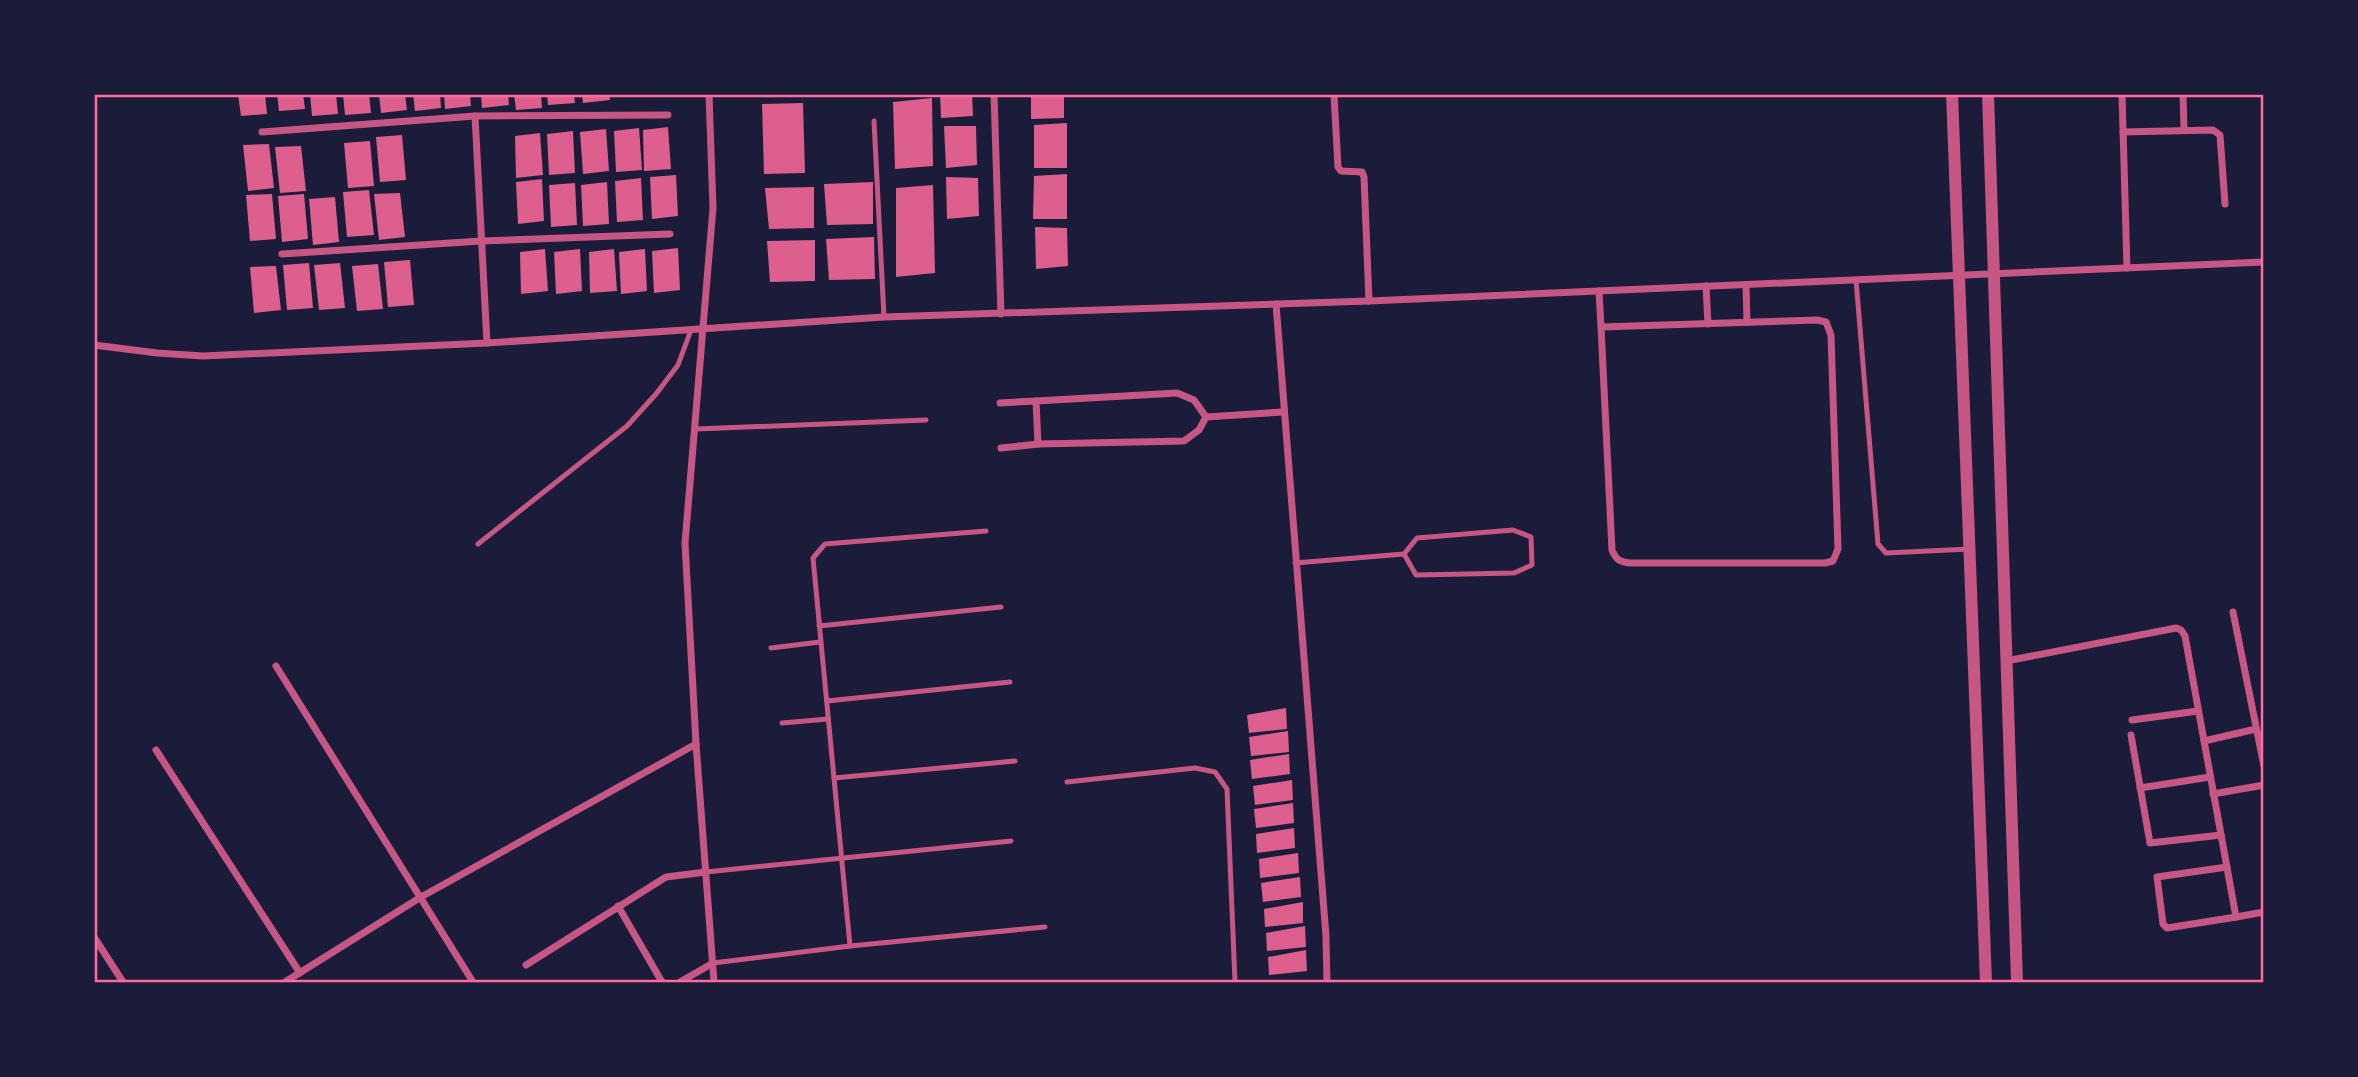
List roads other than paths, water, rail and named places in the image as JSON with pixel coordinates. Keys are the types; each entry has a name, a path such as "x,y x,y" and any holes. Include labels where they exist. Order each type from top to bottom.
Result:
{"street":[{"path":"709,94 713,208 685,543 696,744 714,982"},
{"path":"994,94 1000,314"},
{"path":"1952,94 1986,982"},
{"path":"1988,94 2017,982"},
{"path":"2122,94 2127,268"},
{"path":"2183,94 2184,130"},
{"path":"1334,95 1338,167 1341,171 1357,170 1362,172 1364,177 1369,301"},
{"path":"262,132 475,116 668,115"},
{"path":"475,116 487,343"},
{"path":"2123,132 2213,130 2220,135 2225,204"},
{"path":"282,254 481,241 670,234"},
{"path":"94,345 204,356 487,343 884,317 1369,301 2263,262"},
{"path":"1746,285 1747,322"},
{"path":"1706,286 1708,324"},
{"path":"1600,291 1601,327 1612,550 1615,558 1620,562 1630,563 1833,561 1838,549 1829,328 1826,322 1817,320 1601,327"},
{"path":"1276,304 1326,936 1327,982"},
{"path":"1000,403 1177,393 1194,400 1206,417"},
{"path":"1036,401 1038,444"},
{"path":"1206,417 1283,412"},
{"path":"1001,448 1038,444 1184,441 1199,430 1206,417"},
{"path":"2233,612 2263,766"},
{"path":"2005,662 2176,628 2181,630 2185,636 2236,917"},
{"path":"276,666 473,982"},
{"path":"2132,720 2198,711"},
{"path":"2204,741 2256,729"},
{"path":"2131,735 2150,843 2221,835"},
{"path":"285,982 421,897 696,744"},
{"path":"156,750 300,973"},
{"path":"2140,788 2210,777"},
{"path":"2213,794 2263,785"},
{"path":"2227,867 2157,877 2163,924 2167,928 2263,912"},
{"path":"526,965 666,877 706,872"},
{"path":"618,906 662,982"},
{"path":"94,937 123,982"},
{"path":"680,982 713,963"}],"lane":[{"path":"874,121 884,317"},
{"path":"1856,280 1878,544 1886,553 1970,549"},
{"path":"478,544 627,426 678,365 691,330"},
{"path":"696,429 926,420"},
{"path":"1295,563 1404,554 1417,538 1513,530 1531,537 1532,565 1514,573 1416,575 1404,554"},
{"path":"850,946 813,558 825,544 986,531"},
{"path":"819,626 1001,607"},
{"path":"771,648 820,642"},
{"path":"827,701 1010,682"},
{"path":"782,723 828,719"},
{"path":"834,778 1015,761"},
{"path":"1067,782 1195,768 1215,772 1227,789 1235,982"},
{"path":"706,872 1011,841"},
{"path":"713,963 850,946 1045,927"}]}
